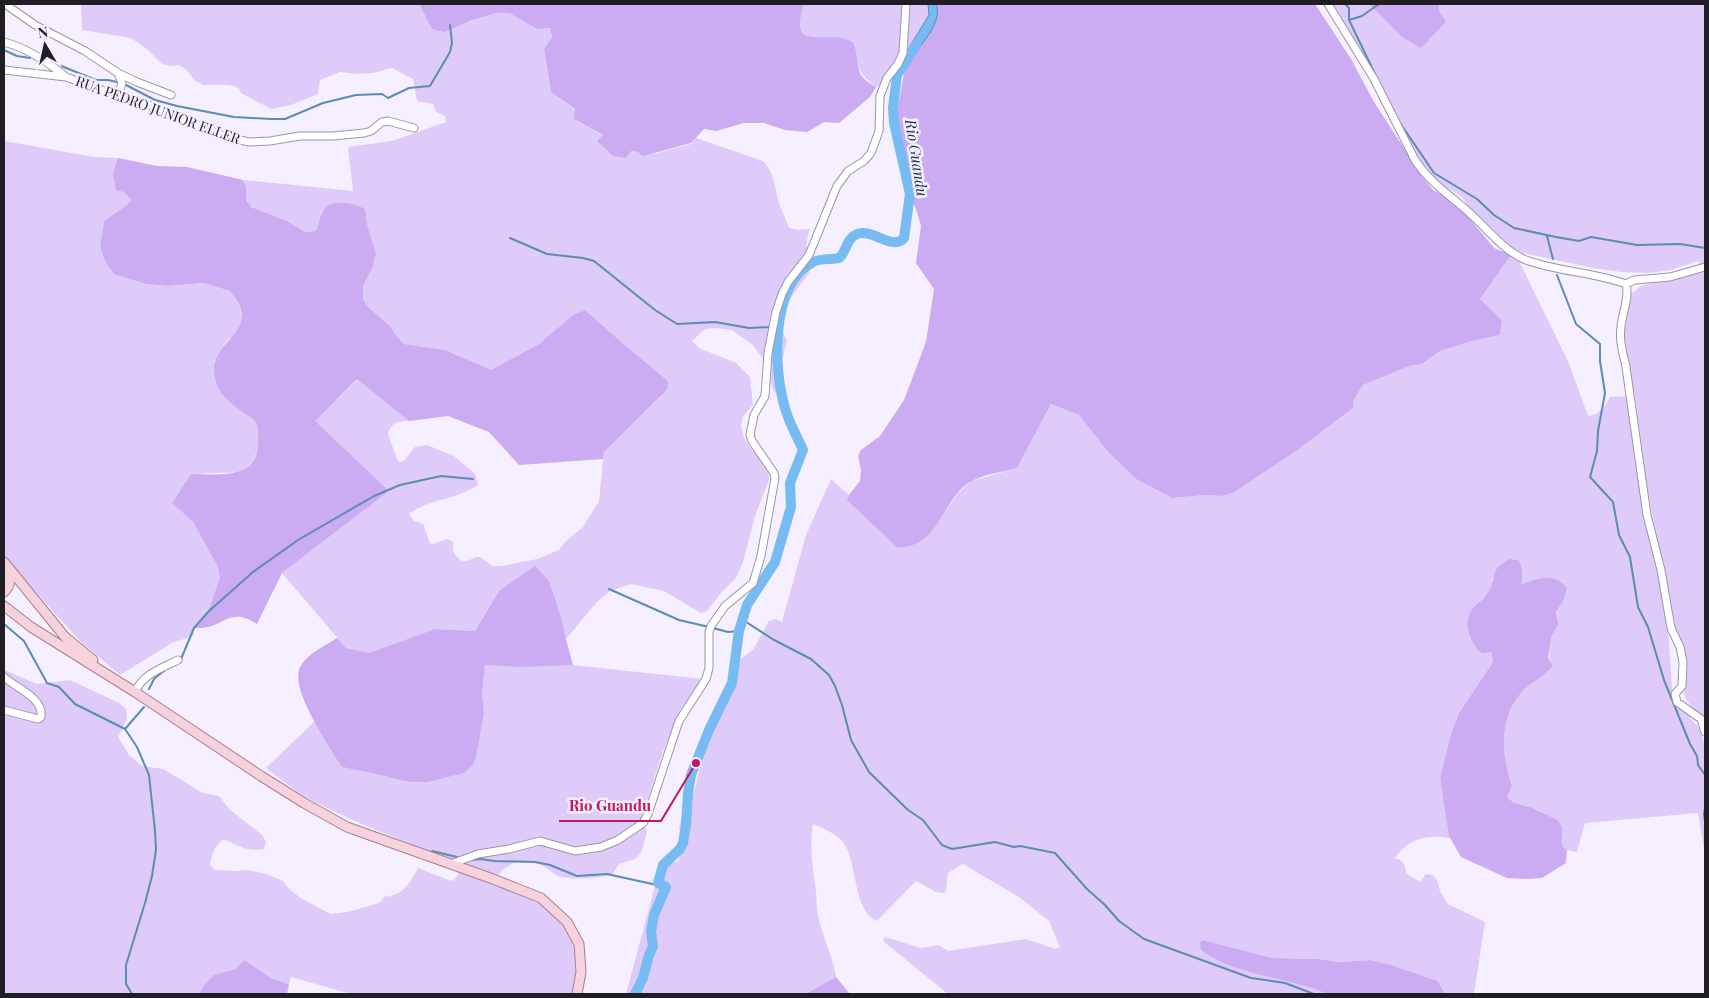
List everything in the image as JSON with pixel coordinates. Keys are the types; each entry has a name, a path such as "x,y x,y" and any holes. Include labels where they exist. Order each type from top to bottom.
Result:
{"main road":[{"path":"4,563 10,577 10,583 4,592"},
{"path":"4,563 65,637 116,680"},
{"path":"4,606 31,627 135,692 261,776 347,827 541,898 567,922 579,944 581,972 577,994"}],"street":[{"path":"5,4 14,7 35,24 85,51 118,73 171,94"},
{"path":"450,864 478,854 509,850 540,841 575,852 602,848 643,823 652,804 669,746 679,721 706,679 709,668 711,628 725,606 753,583 761,556 775,478 774,473 752,441 750,429 754,415 764,396 768,353 782,294 788,282 809,255 834,191 841,179 871,153 879,131 880,96 887,78 898,64 903,53 906,4"},
{"path":"1328,4 1374,79 1423,172 1440,190 1462,205 1516,255 1528,261 1612,278 1626,284 1634,280 1670,277 1705,267"},
{"path":"4,42 15,45 34,55 66,77"},
{"name":"RUA PEDRO JUNIOR ELLER","path":"4,70 66,77 152,106 183,120 240,141 259,142 300,136 342,136 369,132 382,122 388,121 414,128"},
{"path":"118,73 122,83 118,96"},
{"path":"1626,284 1628,292 1621,326 1621,344 1626,366 1647,515 1661,570 1671,628 1680,647 1682,686 1676,694 1677,702 1701,719 1705,732"},
{"path":"135,692 139,682 178,660"},
{"path":"4,677 37,702 42,713 38,719 4,710"}],"shaded area":[{"path":"81,4 419,4 432,29 462,24 497,13 509,13 537,29 550,28 552,37 544,49 551,92 575,110 574,119 603,136 598,141 631,151 653,154 691,144 696,138 763,161 772,176 780,206 789,228 798,230 810,229 807,244 812,259 808,267 809,273 791,297 782,322 787,341 780,368 786,387 784,403 773,390 763,359 753,345 732,330 705,329 692,341 699,348 736,363 750,377 753,405 743,416 741,426 744,438 751,449 768,465 769,480 755,516 743,562 736,578 707,611 701,613 664,591 631,584 610,591 596,603 566,639 562,620 499,591 475,631 435,629 369,653 346,648 282,573 389,491 314,421 358,379 409,421 393,424 388,434 397,459 400,462 404,461 415,447 427,445 454,456 475,474 478,485 470,490 418,508 410,513 416,522 423,524 430,543 433,544 447,539 453,542 453,550 462,561 480,557 493,566 537,559 559,550 566,541 583,527 599,501 604,452 662,396 668,381 585,310 573,315 539,344 490,371 446,350 404,344 390,326 368,307 363,299 363,286 375,259 365,209 342,204 331,205 322,212 316,231 305,232 287,221 257,211 248,204 246,187 243,180 353,191 348,147 392,141 446,122 445,116 436,112 433,104 417,101 413,79 392,68 373,73 356,74 340,72 320,80 318,94 291,105 271,109 241,93 238,87 203,85 194,80 187,70 179,65 162,64 147,49 131,38 82,30"},
{"path":"419,4 804,4 800,20 801,30 806,35 814,37 843,38 852,42 861,75 876,87 870,97 839,123 824,122 807,132 785,130 764,123 744,123 716,131 704,129 691,143 643,156 638,152 631,151 626,158 613,156 597,141 603,135 574,119 575,109 551,92 544,49 552,37 550,28 537,29 509,13 497,13 470,21 444,32 432,29"},
{"path":"804,4 928,4 929,15 892,78 876,87 865,77 860,69 855,45 810,38 803,33 799,19"},
{"path":"936,4 1315,4 1351,59 1374,102 1424,179 1433,190 1461,208 1494,248 1511,255 1480,299 1502,320 1500,335 1440,351 1422,364 1409,366 1363,385 1353,401 1353,408 1299,449 1233,493 1221,496 1204,495 1172,498 1136,479 1108,452 1079,415 1051,404 1017,468 972,481 953,498 932,531 923,540 912,545 897,547 847,500 860,481 861,470 858,456 861,450 880,436 904,400 926,342 934,289 916,263 921,226 911,199 911,180 895,124 905,68 919,47 937,8"},
{"path":"1329,4 1369,4 1402,37 1439,11 1439,4 1705,4 1705,727 1686,699 1681,685 1681,651 1664,578 1646,481 1635,395 1620,330 1625,300 1641,286 1701,266 1698,261 1671,270 1648,273 1621,272 1514,251 1477,219 1462,197 1431,178 1419,166 1371,73"},
{"path":"1369,4 1439,4 1439,11 1446,22 1421,48 1402,37"},
{"path":"4,141 94,157 118,158 113,172 124,192 131,200 104,221 100,246 113,273 146,284 168,286 204,283 230,291 240,307 242,322 238,332 227,341 214,361 224,397 255,420 258,431 258,449 252,463 240,472 191,474 172,503 193,522 218,567 221,578 209,610 194,627 193,636 172,643 120,675 81,642 4,557"},
{"path":"118,158 157,166 187,167 243,180 246,187 247,201 251,207 287,221 305,232 316,231 323,211 332,204 343,203 365,209 368,228 376,254 372,268 363,286 363,299 368,307 390,326 404,344 445,350 491,370 539,344 573,315 585,310 668,381 667,389 604,452 603,459 519,465 489,432 448,416 409,421 357,379 315,421 389,491 282,573 257,624 247,619 232,617 213,626 195,628 209,609 220,578 218,567 193,522 172,503 191,474 234,473 243,470 251,464 256,456 258,435 255,421 223,395 219,390 214,370 215,361 219,353 236,332 242,316 240,307 230,291 204,283 168,286 146,284 114,274 105,261 100,246 104,221 131,200 124,192 116,190 113,172"},
{"path":"1511,255 1517,257 1568,361 1588,416 1602,410 1610,397 1627,396 1633,442 1668,629 1673,695 1682,709 1701,730 1705,747 1705,855 1698,813 1585,823 1577,852 1563,847 1558,820 1530,807 1514,803 1507,797 1512,786 1504,748 1506,722 1510,710 1526,688 1552,666 1549,646 1557,624 1557,610 1561,603 1521,585 1523,575 1521,564 1514,559 1502,563 1492,579 1492,585 1487,595 1474,606 1472,631 1474,643 1482,654 1491,652 1493,662 1459,713 1451,734 1440,778 1450,838 1426,837 1419,839 1407,846 1395,858 1403,863 1406,873 1420,882 1426,874 1433,875 1448,904 1485,922 1474,994 1445,994 1438,981 1370,960 1338,962 1319,959 1272,958 1203,940 1201,950 1230,966 1295,983 1327,994 948,994 883,941 885,937 921,948 939,945 948,951 1026,939 1056,949 1060,947 1049,921 1019,897 963,864 948,873 944,893 936,892 916,881 877,921 869,916 863,907 848,850 843,842 833,833 813,824 811,849 817,912 836,977 805,994 626,994 661,864 679,861 682,843 679,828 684,810 695,789 705,747 714,724 729,696 738,661 753,650 769,621 776,619 782,622 806,535 831,479 849,495 848,501 931,533 958,493 972,481 1017,468 1051,404 1079,415 1108,452 1136,479 1172,498 1204,495 1221,496 1233,493 1299,449 1353,408 1353,401 1363,385 1409,366 1423,364 1440,351 1500,335 1502,320 1480,299"},
{"path":"1510,559 1518,560 1521,566 1523,575 1521,585 1534,580 1551,578 1562,583 1567,588 1564,599 1556,612 1558,624 1551,638 1548,657 1553,666 1517,698 1510,710 1504,734 1508,773 1512,786 1507,797 1514,803 1530,807 1558,820 1562,827 1562,843 1563,847 1567,850 1566,863 1542,878 1507,878 1461,857 1449,836 1440,778 1451,734 1459,713 1493,662 1491,652 1482,654 1474,644 1469,632 1468,620 1475,606 1490,589 1498,567"},
{"path":"535,566 549,581 562,620 573,665 517,667 485,665 482,694 484,713 476,757 473,765 464,773 427,782 411,782 342,767 313,720 301,692 298,680 299,670 305,660 315,651 337,638 346,648 369,653 435,629 475,631 499,591"},
{"path":"564,664 702,679 681,709 663,751 642,817 647,832 641,853 635,859 619,864 612,875 586,878 561,877 541,865 523,861 506,867 497,877 335,812 301,794 266,768 315,721 342,767 386,777 479,738 484,713 482,694 485,665 517,667"},
{"path":"4,670 37,684 70,680 119,703 126,709 127,719 118,737 129,755 142,766 163,769 203,793 219,796 229,809 262,835 266,842 264,849 258,850 248,849 224,839 221,841 214,850 210,865 215,870 249,870 266,874 283,881 289,889 302,899 331,914 348,912 379,903 386,895 388,897 399,893 409,883 418,868 451,881 461,871 537,900 562,924 570,936 576,957 577,972 574,994 351,994 291,977 289,984 271,978 244,961 236,969 214,975 199,994 4,994"},
{"path":"1203,940 1272,958 1319,959 1338,962 1370,960 1388,964 1438,981 1445,994 1327,994 1295,983 1230,966 1201,950 1200,943"},
{"path":"244,960 271,978 289,984 287,994 199,994 214,975 236,969"},
{"path":"836,977 850,994 805,994"}],"water":[{"path":"928,4 936,4 937,18 926,39 912,57 907,55 910,46 929,15"}],"waterway":[{"path":"1345,4 1349,8 1349,20 1376,76"},
{"path":"1349,20 1362,16 1379,4"},
{"path":"126,85 155,100 177,106 234,117 285,119 323,103 356,95 382,94 388,98 409,88 430,86 450,52 452,43 450,25"},
{"name":"Rio Guandu","path":"635,994 643,978 653,946 651,932 654,915 666,887 658,883 663,865 680,849 683,843 691,775 709,730 732,683 739,631 747,605 775,562 791,507 790,483 803,450 785,408 778,372 778,329 782,308 789,289 799,273 813,262 839,258 849,240 855,235 861,233 868,234 894,242 899,242 904,238 910,194 894,123 893,108 897,75 916,45"},
{"path":"4,50 17,56 30,58"},
{"path":"49,61 96,80 117,82"},
{"path":"1400,123 1434,173 1477,199 1494,215 1514,228 1579,241 1591,237 1637,245 1680,244 1705,248"},
{"path":"1547,236 1553,259"},
{"path":"510,238 547,254 594,261 655,310 677,324 715,322 749,328 772,327"},
{"path":"1557,275 1576,324 1600,344 1600,361 1605,393 1598,431 1597,451 1590,477 1613,502 1619,535 1630,557 1638,607 1648,627 1664,680 1690,744 1697,756 1698,765 1705,775"},
{"path":"179,660 194,628 209,611 253,572 298,540 374,496 400,485 441,476 473,479"},
{"path":"609,589 679,620 709,627"},
{"path":"743,620 774,640 811,659 829,675 842,705 851,740 869,772 908,810 923,820 942,845 952,849 995,842 1055,853 1119,921 1144,939 1251,978 1285,983 1314,994"},
{"path":"4,624 24,641 47,683 59,687 75,704 125,729 137,747 149,775 156,850 145,903 126,965 126,984 132,994"},
{"path":"713,628 728,632 739,631"},
{"path":"149,689 154,679 165,670"},
{"path":"125,729 144,707"},
{"path":"1705,808 1705,821"},
{"path":"432,851 457,857"},
{"path":"471,860 535,862 550,865 577,876 607,874 666,887"}],"place":[{"name":"Rio Guandu","path":"696,763"}]}
